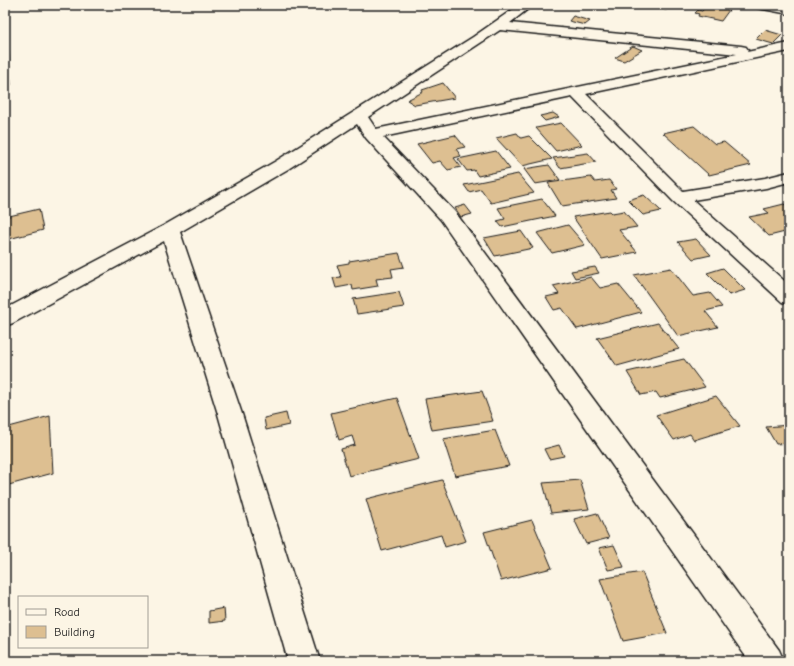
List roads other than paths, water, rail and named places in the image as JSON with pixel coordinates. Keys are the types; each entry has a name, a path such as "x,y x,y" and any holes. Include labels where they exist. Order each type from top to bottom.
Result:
{"street":[{"path":"5,318 170,230 282,165 527,5"},
{"path":"762,5 789,10"},
{"path":"497,26 762,52"},
{"path":"372,135 789,47"},
{"path":"576,93 679,197 789,297"},
{"path":"359,116 372,135 448,216 768,661"},
{"path":"679,197 766,183 789,177"},
{"path":"170,230 230,414 304,661"}]}
